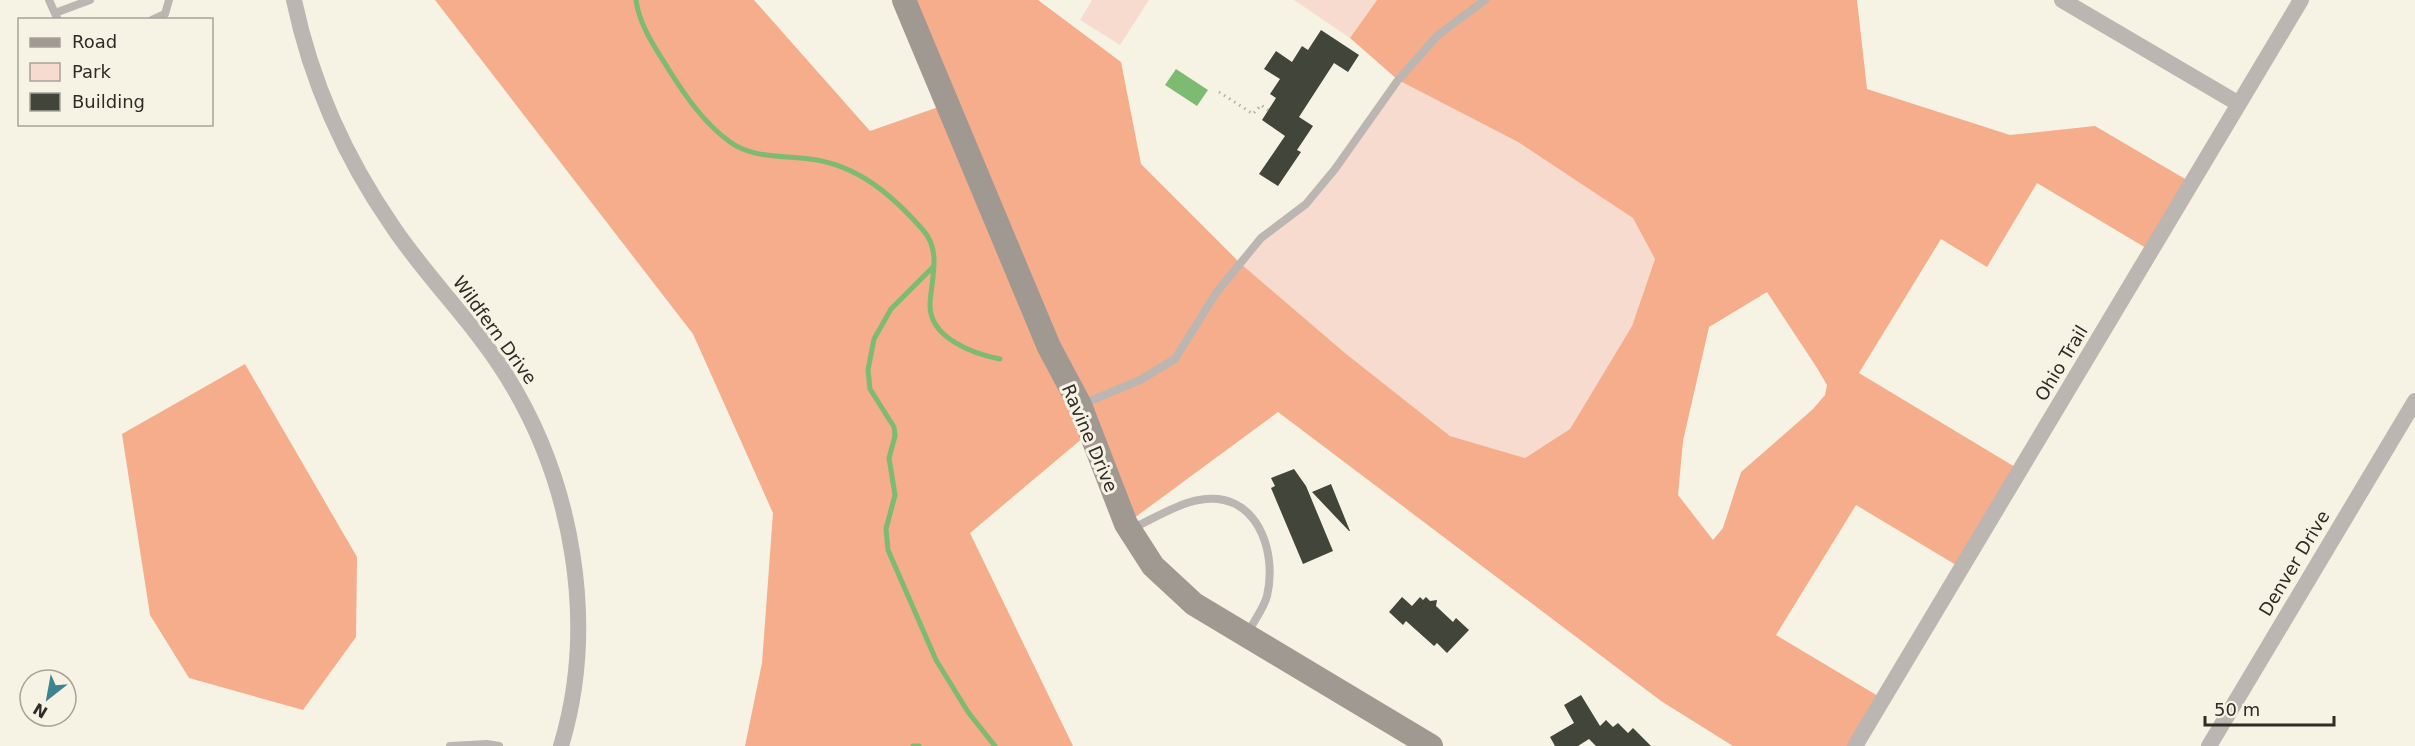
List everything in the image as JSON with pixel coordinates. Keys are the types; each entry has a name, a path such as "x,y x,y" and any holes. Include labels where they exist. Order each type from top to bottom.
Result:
{"street":[{"name":"Wildfern Drive","path":"294,0 314,73 337,129 364,181 394,228 506,374 539,438 556,482 574,566 578,621 575,680 561,746"},
{"name":"Ravine Drive","path":"904,0 1049,347 1080,405 1129,530 1153,566 1178,591 1246,635 1431,746"},
{"path":"2062,0 2239,104"},
{"name":"Ohio Trail","path":"1855,746 2301,0"},
{"name":"Denver Drive","path":"2209,746 2415,401"}],"lane":[{"path":"49,0 56,16 90,0"},
{"path":"156,18 165,14 169,0"},
{"path":"1080,405 1140,380 1175,359 1216,293 1261,238 1306,204 1335,169 1398,80 1438,35 1485,0"},
{"path":"1129,530 1198,500 1234,501 1250,513 1265,541 1269,574 1267,597 1246,635"},
{"path":"450,746 487,744 500,746"}],"path":[{"path":"1219,92 1253,114 1261,105 1268,110"}],"green space":[{"path":"1092,0 1149,0 1120,45 1080,20"},
{"path":"1294,0 1377,0 1350,38"},
{"path":"1398,80 1518,142 1634,218 1655,259 1632,326 1570,429 1525,458 1450,436 1345,353 1240,263 1261,238 1306,204"}],"shaded area":[{"path":"435,0 754,0 870,131 947,104 904,0 1038,0 1121,62 1141,164 1240,263 1345,353 1450,436 1525,458 1570,429 1632,326 1655,259 1633,218 1518,142 1398,80 1350,38 1377,0 1857,0 1867,89 2010,135 2095,126 2192,183 2151,251 2037,183 1987,267 1941,239 1859,373 2020,470 1961,568 1856,505 1776,635 1883,699 1855,746 1733,746 1661,701 1278,412 1126,524 1090,432 970,533 1073,746 745,746 762,663 773,513 693,334","holes":["1767,292 1827,385 1825,395 1813,409 1741,472 1723,528 1713,540 1678,495 1683,441 1709,327"]},
{"path":"1176,69 1208,90 1197,106 1165,85"},
{"path":"245,364 357,557 356,637 303,710 189,678 150,615 122,434"}],"building":[{"path":"1321,30 1359,55 1348,72 1334,63 1299,117 1313,126 1297,150 1301,152 1278,186 1259,174 1285,136 1262,120 1276,98 1270,94 1280,79 1264,69 1276,51 1292,62 1302,46 1308,50"},
{"path":"1294,469 1306,486 1333,551 1303,564 1271,488 1275,486 1271,478"},
{"path":"1331,484 1350,531 1312,492"},
{"path":"1402,597 1412,606 1420,597 1423,600 1426,597 1430,601 1437,600 1436,606 1453,622 1456,618 1469,630 1447,653 1437,643 1434,646 1406,621 1403,625 1389,612"},
{"path":"1581,695 1600,726 1606,720 1613,727 1618,723 1628,733 1633,728 1651,746 1596,746 1589,739 1578,746 1555,746 1550,737 1574,723 1564,705"}],"waterway":[{"path":"636,0 644,28 675,80 704,118 721,135 739,147 759,154 810,159 844,168 873,184 899,205 923,230 932,247 934,266 930,304 937,326 945,335 966,348 1000,359"},
{"path":"934,266 891,309 874,339 868,370 870,389 894,427 895,436 889,458 895,495 886,529 888,550 936,660 968,712 995,746"},
{"path":"913,746 919,746"}]}
